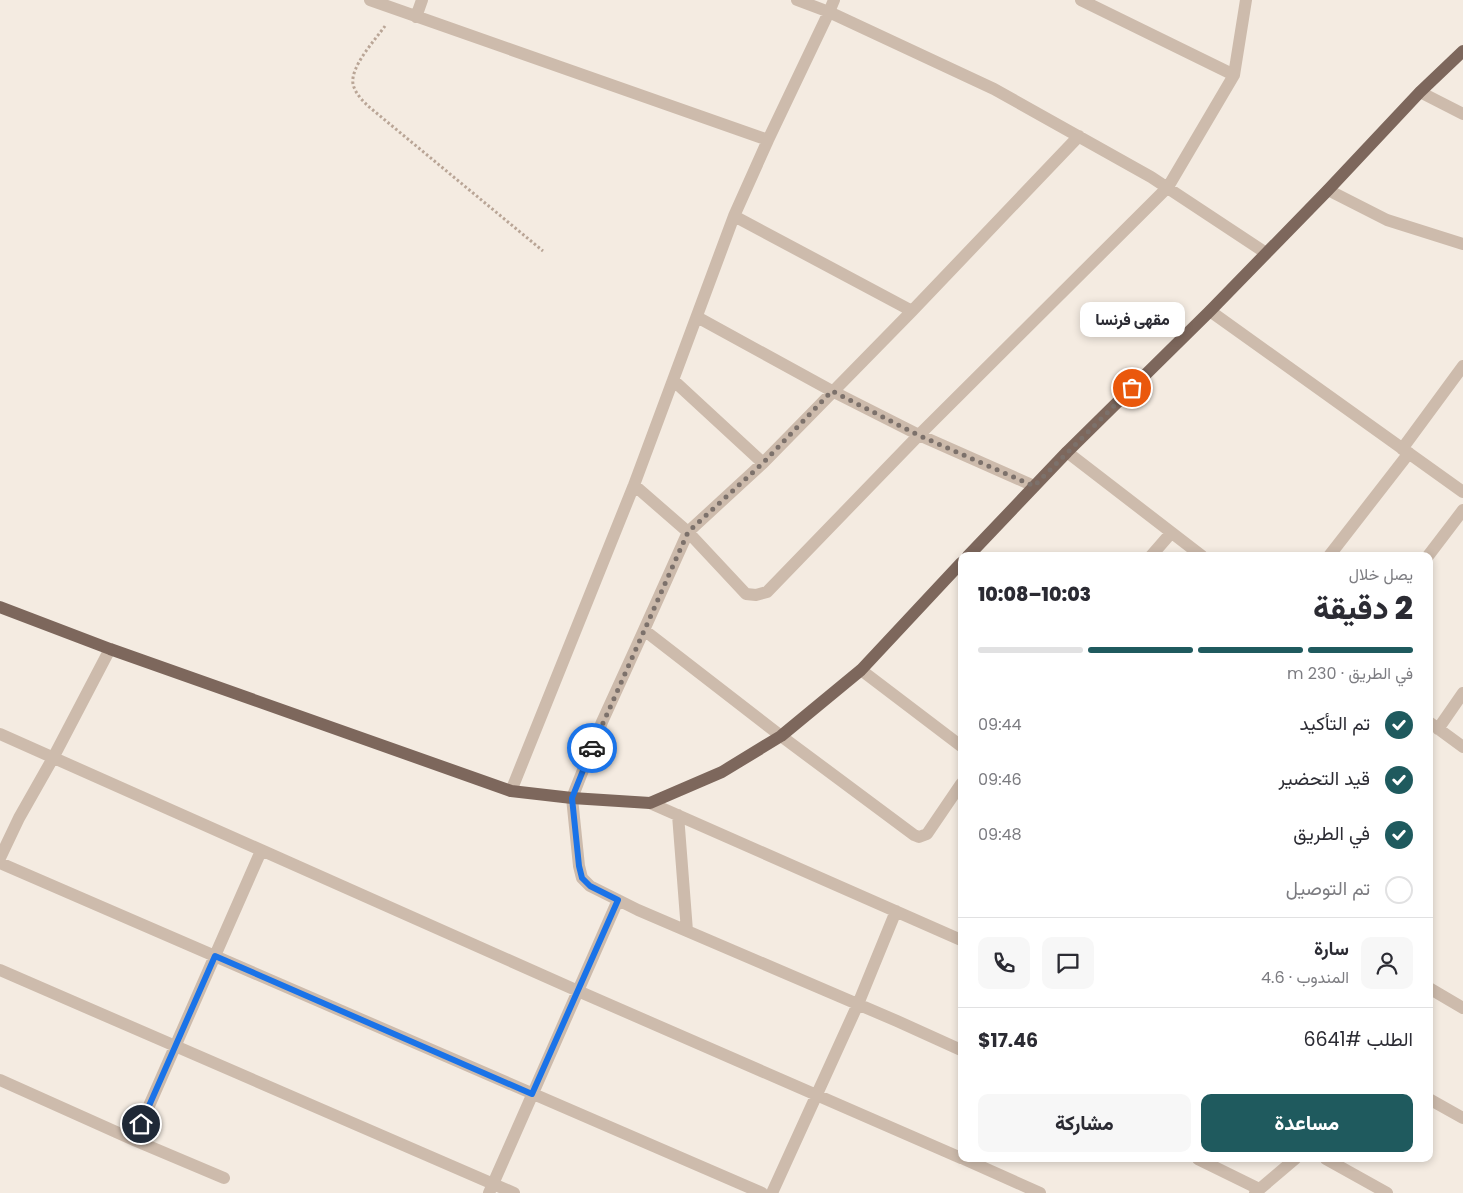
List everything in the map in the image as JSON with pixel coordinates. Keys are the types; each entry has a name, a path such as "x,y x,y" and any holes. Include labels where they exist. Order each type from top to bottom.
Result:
{"main road":[{"path":"972,552 1067,452 1210,311 1420,92 1463,51"},
{"path":"0,607 110,650 511,792 650,803 722,772 781,736 861,670 958,566"}],"street":[{"path":"370,0 768,140"},
{"path":"416,17 422,0"},
{"path":"798,0 832,6 994,89 1168,187 1266,253"},
{"path":"1081,0 1234,75"},
{"path":"634,485 688,532 746,594 756,595 767,592 918,435 1168,187 1234,75 1246,0"},
{"path":"511,792 634,485 734,216 832,6"},
{"path":"1420,92 1463,114"},
{"path":"958,1049 687,931 590,886 582,878 579,866 572,798 602,722 688,532 763,463 912,311 1078,136"},
{"path":"1328,190 1387,220 1463,244"},
{"path":"734,216 912,311"},
{"path":"1210,311 1463,492"},
{"path":"696,317 832,391 918,435 1034,486"},
{"path":"1331,552 1405,451 1463,366"},
{"path":"673,380 763,463"},
{"path":"1067,452 1197,552"},
{"path":"1431,552 1463,510"},
{"path":"1154,552 1171,533"},
{"path":"644,630 781,736 914,835 919,837 927,834 958,788"},
{"path":"0,858 19,818 110,650"},
{"path":"861,670 958,744"},
{"path":"1463,693 1433,725 1463,747"},
{"path":"0,734 578,991 958,1156"},
{"path":"650,803 958,939"},
{"path":"678,815 687,931"},
{"path":"134,1140 261,851"},
{"path":"0,863 762,1193"},
{"path":"491,1188 618,900"},
{"path":"772,1193 858,1004 896,911"},
{"path":"0,970 176,1046 491,1188 514,1193"},
{"path":"1433,990 1463,1008"},
{"path":"0,1080 224,1178"},
{"path":"1433,1101 1463,1118"},
{"path":"971,1162 1040,1193"},
{"path":"1204,1162 1257,1191 1291,1162"},
{"path":"1331,1162 1387,1193"}],"path":[{"path":"396,10 356,68 353,83 357,94 368,106 543,251"}],"way so far":[{"path":"592,748 688,532 763,463 832,391 918,435 1034,486 1132,388"}],"place":[{"name":"مقهى فرنسا","path":"1132,388"}],"route":[{"path":"141,1124 215,956 532,1094 618,900 590,886 582,878 579,866 572,798 592,748"}]}
